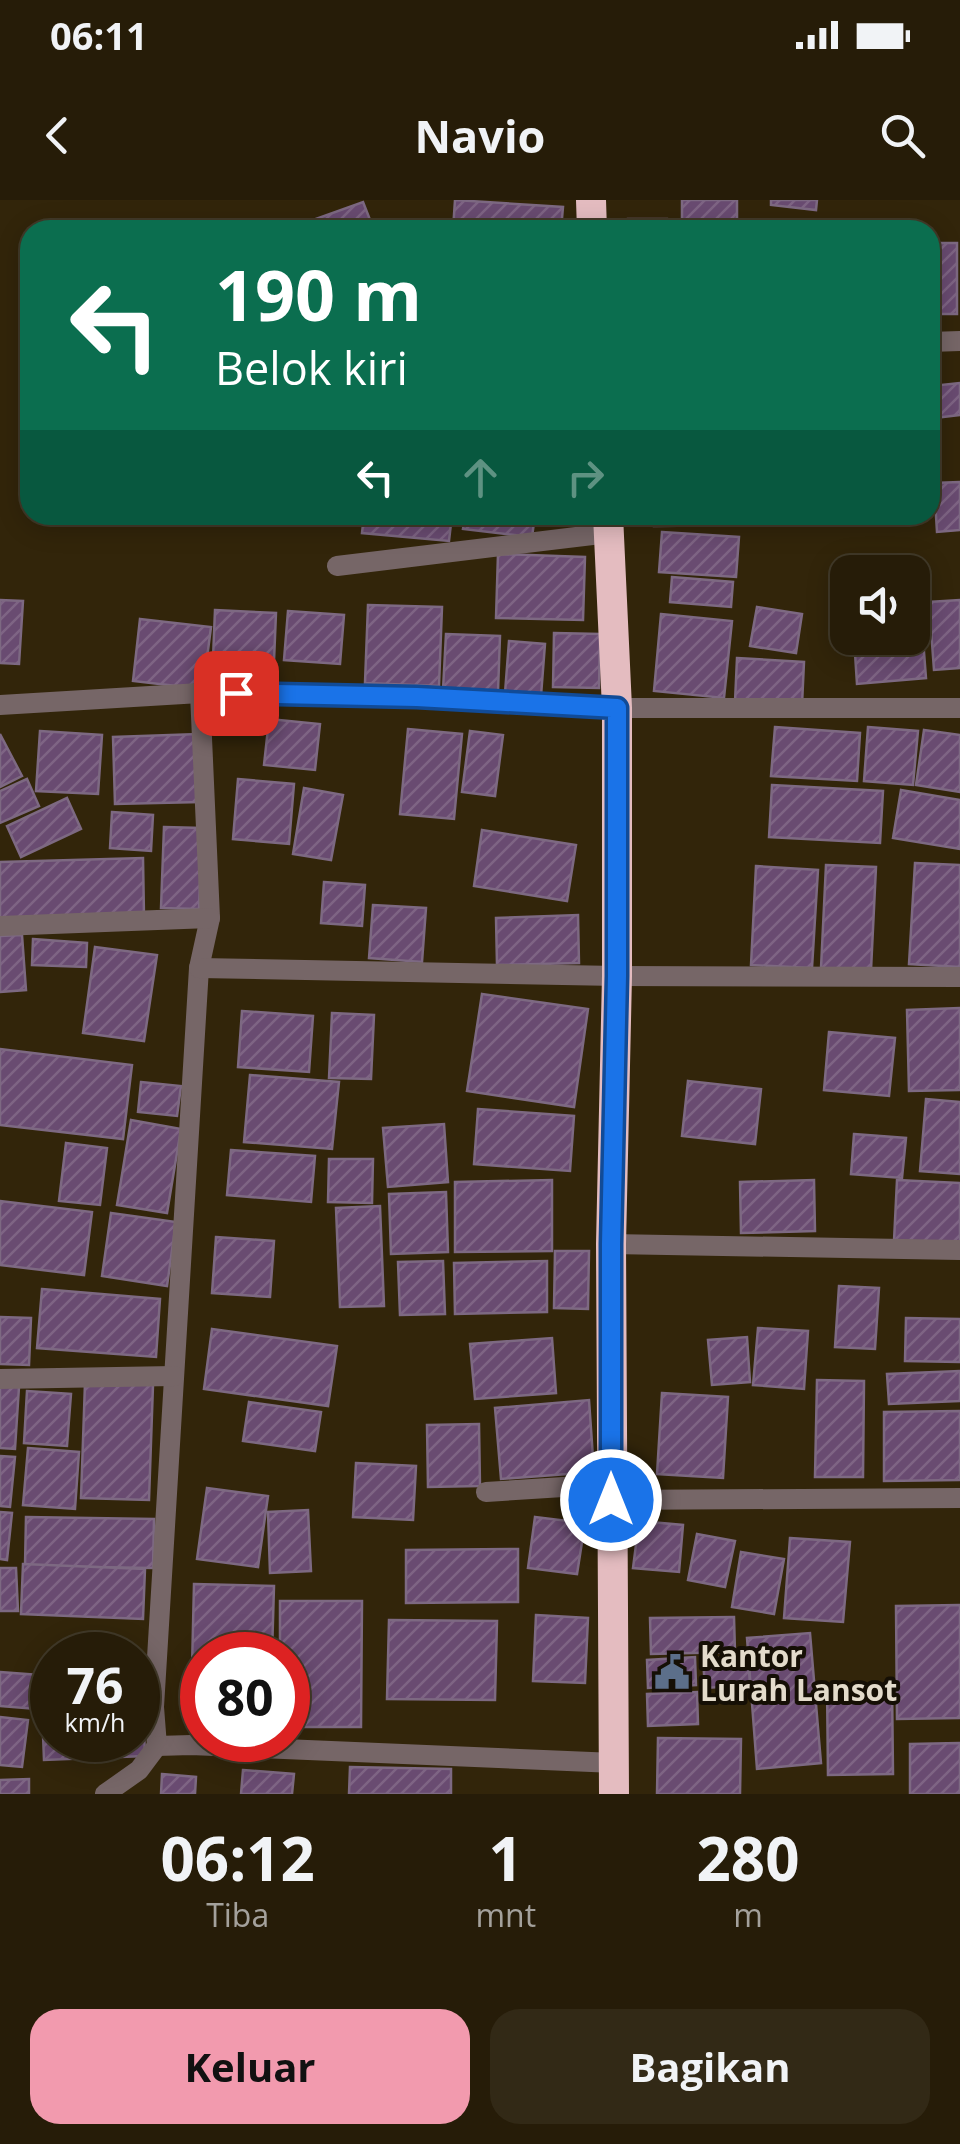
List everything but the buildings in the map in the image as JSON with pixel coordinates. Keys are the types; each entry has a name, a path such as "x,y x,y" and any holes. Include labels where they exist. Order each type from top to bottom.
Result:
{"highway":[{"path":"608,525 617,708 611,1244 614,1794"}],"street":[{"path":"336,566 602,525"},
{"path":"159,1632 199,968 210,918 200,693"},
{"path":"0,704 200,693 417,697 617,708 960,708"},
{"path":"0,926 210,918"},
{"path":"199,968 617,976 960,977"},
{"path":"611,1244 960,1250"},
{"path":"0,1379 174,1376"},
{"path":"486,1492 960,1498"},
{"path":"160,1746 615,1763"},
{"path":"105,1794 145,1762"}],"place":[{"name":"Kantor Lurah Lansot","path":"672,1672"}],"route":[{"path":"236,693 417,697 617,708 611,1500"}]}
